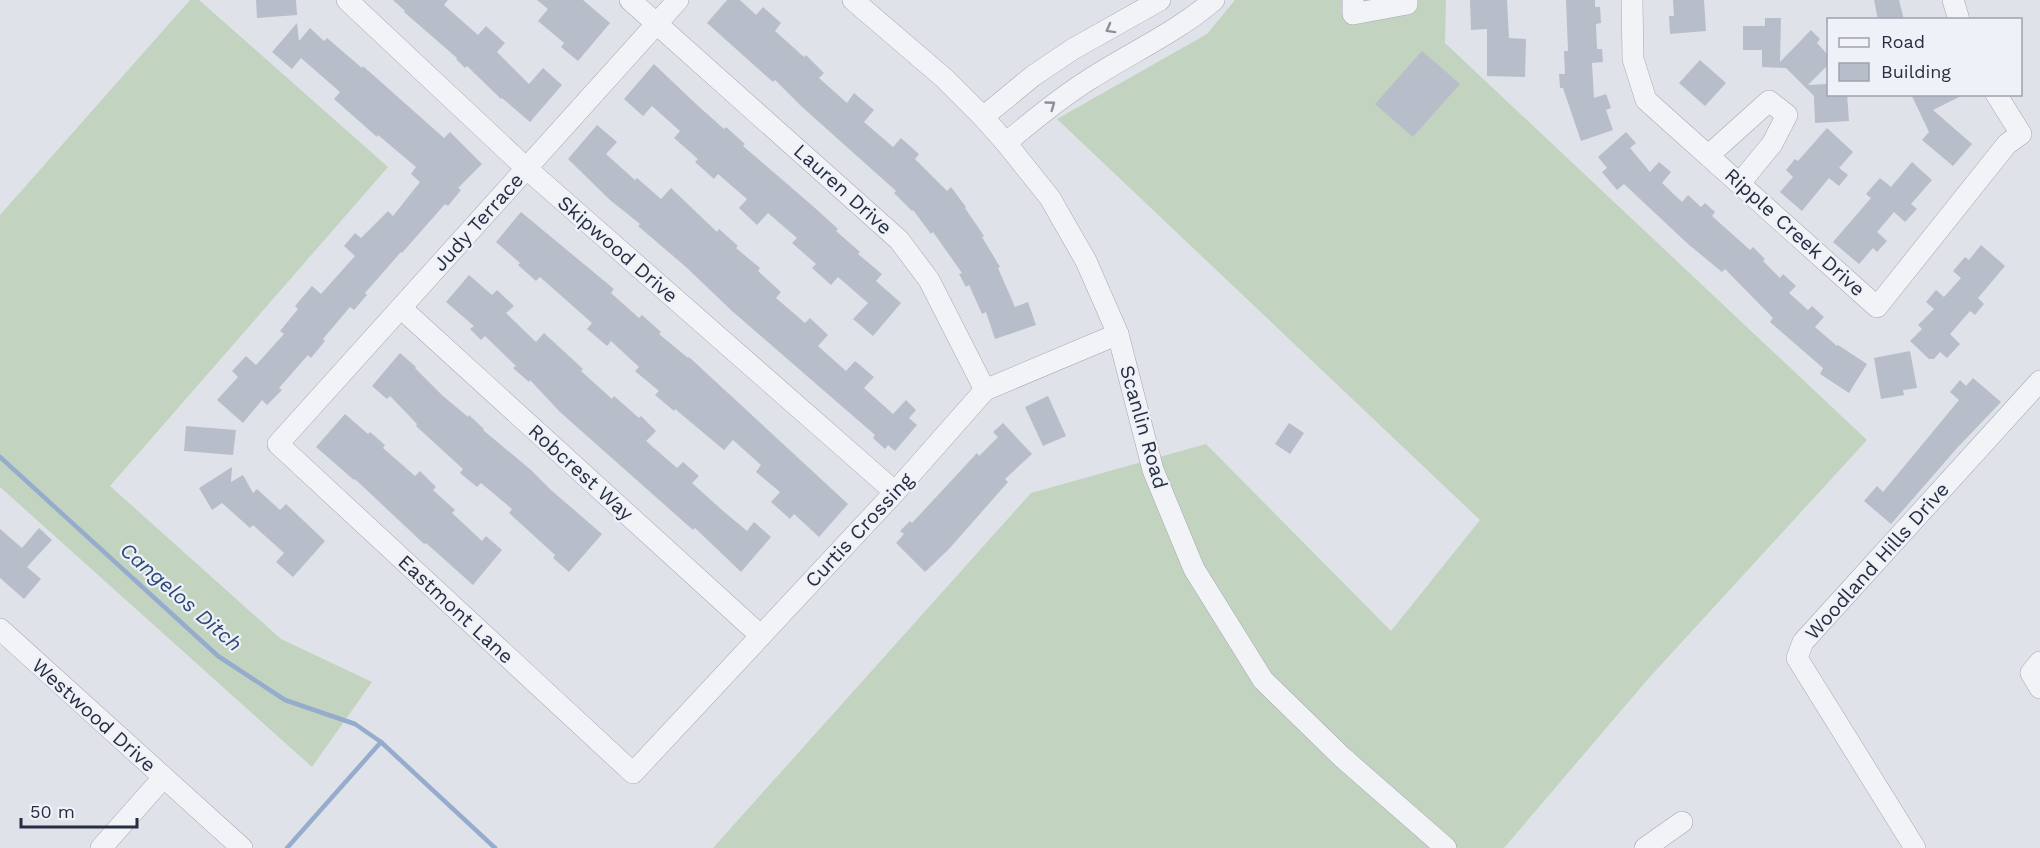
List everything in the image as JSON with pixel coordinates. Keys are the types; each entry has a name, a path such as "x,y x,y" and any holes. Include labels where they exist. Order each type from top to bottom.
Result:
{"street":[{"name":"Skipwood Drive","path":"347,0 526,168 895,492"},
{"name":"Lauren Drive","path":"630,0 899,240 929,280 985,390"},
{"name":"Judy Terrace","path":"278,444 678,0"},
{"name":"Scanlin Road","path":"853,0 944,78 983,117 1050,198 1086,261 1118,334 1153,470 1194,569 1263,680 1342,757 1446,848"},
{"path":"983,117 1033,76 1160,0"},
{"path":"1006,143 1047,108 1091,78 1172,31 1214,0"},
{"path":"1353,0 1353,14 1407,4 1407,0"},
{"name":"Ripple Creek Drive","path":"1632,0 1634,59 1646,100 1877,307 2007,144 2021,134 1997,96"},
{"path":"1953,0 1958,18"},
{"path":"1709,155 1769,101 1787,115 1772,144 1740,183"},
{"name":"Robcrest Way","path":"401,308 761,636"},
{"name":"Curtis Crossing","path":"633,773 895,492 985,390 1118,334"},
{"name":"Woodland Hills Drive","path":"1915,848 1797,658 1803,642 2040,381"},
{"name":"Eastmont Lane","path":"278,444 633,773"},
{"name":"Westwood Drive","path":"0,629 242,848"},
{"path":"2040,662 2031,673 2040,688"},
{"path":"101,848 163,778"},
{"path":"1645,848 1682,822"}],"green space":[{"path":"190,0 199,0 388,167 110,486 281,639 372,682 312,767 0,487 0,215"},
{"path":"1235,0 1446,0 1445,43 1867,440 1648,679 1504,848 713,848 1031,493 1206,444 1391,631 1480,520 1057,119 1207,34"}],"building":[{"path":"256,0 296,0 297,15 257,18"},
{"path":"393,0 448,0 444,5 478,35 486,26 505,43 497,52 529,84 543,68 562,85 530,122 501,99 467,66 465,68"},
{"path":"537,0 583,0 610,23 578,61 561,47 564,43 538,21 548,9"},
{"path":"727,0 740,0 756,15 763,7 781,23 775,31 804,57 806,55 824,73 819,78 847,103 854,93 874,110 864,122 893,147 901,138 919,154 915,159 947,191 951,187 984,236 982,237 1000,267 998,268 1015,307 1028,302 1036,325 995,339 986,312 982,314 969,285 966,287 959,274 962,273 933,232 931,234 913,210 894,193 896,191 775,80 773,82 707,23"},
{"path":"1470,0 1507,0 1509,38 1526,39 1525,77 1487,76 1487,29 1471,30"},
{"path":"1566,0 1595,0 1595,7 1600,7 1601,23 1596,24 1597,49 1602,49 1603,62 1592,63 1594,98 1606,94 1611,108 1606,110 1613,130 1581,141 1563,88 1560,88 1559,74 1565,74 1564,51 1568,51"},
{"path":"1673,0 1704,0 1706,31 1670,34 1669,16 1674,16"},
{"path":"1874,0 1899,0 1904,18 1878,18"},
{"path":"1765,18 1781,18 1780,62 1811,30 1820,39 1817,43 1827,54 1827,66 1808,85 1827,84 1827,96 1847,96 1849,121 1815,123 1814,96 1786,68 1762,67 1762,50 1743,50 1743,26 1765,26"},
{"path":"297,23 299,41 310,28 324,41 327,38 362,68 363,66 444,138 450,132 482,164 458,188 461,190 448,206 445,204 365,293 367,295 354,310 350,307 323,339 325,341 311,358 308,355 279,388 282,390 267,405 262,400 243,423 217,400 238,377 232,371 246,356 256,365 284,334 280,331 298,309 295,306 312,286 321,294 355,256 344,246 355,233 361,238 388,211 393,216 420,182 411,174 416,167 378,135 377,137 334,99 340,92 301,58 292,69 272,52"},
{"path":"1422,51 1460,84 1413,137 1375,104"},
{"path":"1700,60 1726,83 1705,106 1679,83"},
{"path":"654,64 838,229 836,231 860,252 858,254 882,274 876,281 901,303 873,336 853,319 868,303 838,277 831,285 812,268 816,264 792,243 797,238 768,213 757,225 739,208 747,199 718,174 714,179 695,162 698,159 674,138 680,131 652,106 643,116 624,99"},
{"path":"1912,96 1961,96 1933,110 1972,144 1953,166 1922,140 1929,132"},
{"path":"597,125 617,142 606,154 661,199 671,188 717,232 719,229 738,246 736,248 760,268 758,271 781,292 776,298 805,323 810,318 828,335 818,346 846,371 855,361 874,377 864,388 893,414 906,400 916,410 909,418 917,425 895,451 888,445 885,449 873,438 875,435 732,311 568,159"},
{"path":"1827,128 1853,152 1839,168 1848,175 1839,186 1829,178 1802,211 1780,192 1793,177 1786,170 1795,159 1798,161"},
{"path":"1626,132 1636,143 1630,148 1650,172 1659,162 1671,172 1662,183 1682,202 1688,195 1701,207 1705,203 1715,212 1712,216 1750,250 1753,247 1780,278 1783,274 1796,286 1789,293 1808,310 1812,306 1824,317 1815,327 1837,346 1867,364 1849,393 1820,374 1823,368 1770,322 1773,318 1725,269 1722,272 1688,244 1624,184 1617,190 1602,172 1607,168 1598,157"},
{"path":"1912,162 1932,180 1911,204 1917,209 1905,222 1894,212 1877,232 1887,241 1877,252 1873,248 1859,264 1833,242 1871,198 1866,194 1880,178 1891,187"},
{"path":"521,212 614,289 611,293 639,318 642,315 661,332 659,334 689,357 848,504 819,537 794,514 790,519 771,502 780,492 756,472 761,465 733,440 724,450 675,409 674,411 655,395 659,391 635,371 639,367 611,341 607,346 587,329 592,323 540,277 536,281 496,242"},
{"path":"1981,245 2005,266 1978,298 1984,304 1975,315 1970,311 1950,334 1960,344 1947,358 1940,352 1934,359 1929,359 1910,341 1922,329 1918,325 1934,309 1926,302 1936,290 1944,297 1961,278 1953,271 1965,257 1969,260"},
{"path":"469,275 492,295 497,290 514,306 506,313 536,342 544,333 612,399 614,396 639,418 641,416 656,431 646,441 677,468 683,462 699,476 692,483 722,510 747,531 754,522 771,537 741,572 695,528 693,530 560,412 530,380 529,382 513,368 516,366 485,336 481,340 470,329 474,326 446,302"},
{"path":"1910,351 1917,388 1903,390 1904,395 1881,399 1874,358"},
{"path":"400,353 443,396 468,417 469,415 483,430 602,534 569,572 553,558 555,555 509,513 512,509 481,483 477,487 460,473 463,469 416,426 417,424 390,396 387,399 372,386"},
{"path":"1973,378 2001,402 1957,448 1891,524 1864,501 1877,486 1883,492 1959,400 1950,392 1960,380 1966,386"},
{"path":"1048,396 1066,436 1043,446 1025,407"},
{"path":"345,414 385,445 383,448 415,476 420,471 436,487 433,490 455,510 452,513 482,541 486,536 502,550 473,585 316,447"},
{"path":"1003,423 1032,454 1005,479 1008,482 949,549 925,572 896,543 904,534 900,531 910,521 912,523 977,453 979,456 998,437 993,432"},
{"path":"1289,423 1304,433 1290,454 1275,444"},
{"path":"186,426 236,430 233,455 184,451"},
{"path":"232,467 231,482 243,475 253,493 257,489 280,510 286,504 325,541 293,577 276,562 284,553 253,525 250,528 222,503 212,510 199,488"},
{"path":"39,528 52,540 27,567 41,579 24,599 0,578 0,529 22,548"}],"waterway":[{"name":"Cangelos Ditch","path":"0,457 218,656 285,700 355,724 381,742 495,848"},
{"path":"287,848 381,742"}]}
